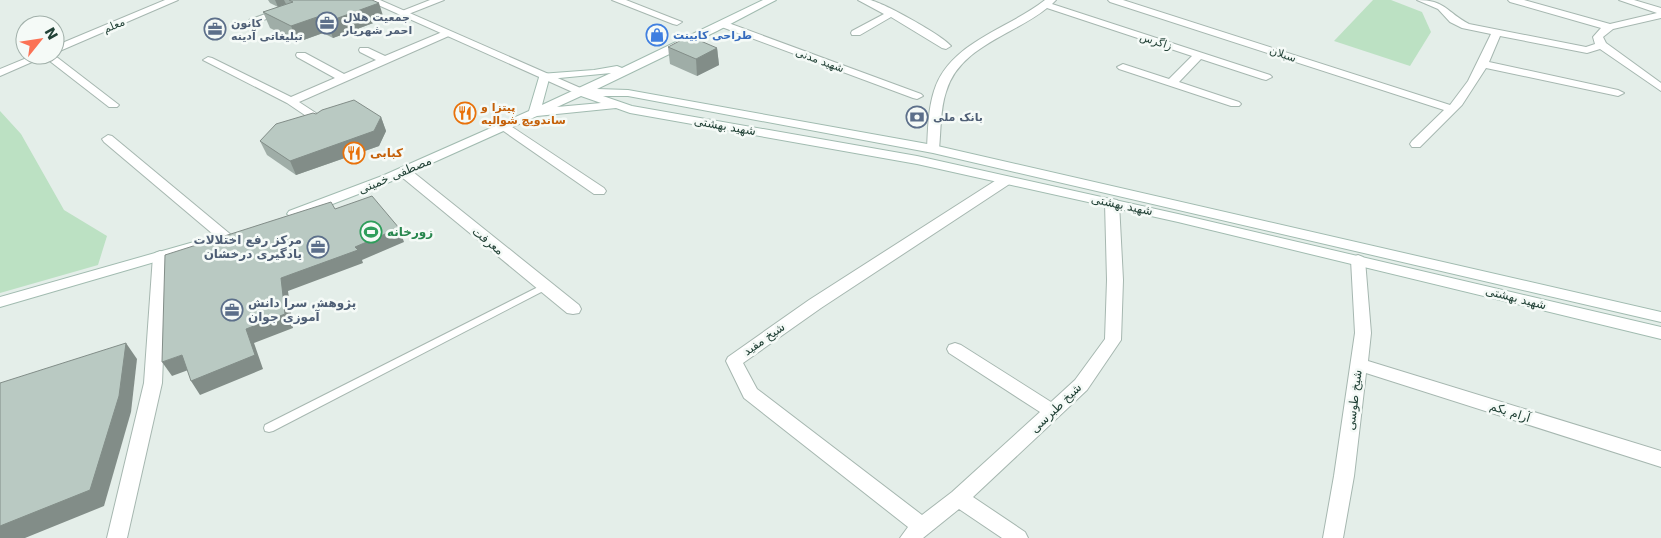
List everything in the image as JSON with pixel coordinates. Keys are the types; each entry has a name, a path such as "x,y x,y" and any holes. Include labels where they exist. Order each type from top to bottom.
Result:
{"street":[{"name":"معلم","path":"65,46 171,0"},
{"path":"254,20 313,0"},
{"name":"شهید بهشتی","path":"372,0 581,92 618,105 917,160 1358,260 1661,333"},
{"path":"402,13 439,0"},
{"path":"617,0 677,22"},
{"name":"مصطفی خمینی","path":"279,219 356,192 506,126 771,0"},
{"path":"863,0 909,22 946,46"},
{"name":"سبلان","path":"1113,0 1452,109"},
{"path":"1422,0 1441,7 1454,20 1466,26 1587,50 1601,45"},
{"path":"1513,0 1610,27"},
{"path":"1624,0 1661,11"},
{"path":"933,149 936,105 942,84 954,64 967,52 1049,2"},
{"name":"زاگرس","path":"1049,2 1266,77"},
{"path":"856,33 892,14"},
{"path":"1661,16 1610,27 1605,29 1598,37 1601,45 1661,88"},
{"name":"شهید مدنی","path":"723,24 917,96"},
{"path":"1416,144 1470,89 1484,64 1497,31"},
{"path":"291,101 447,33"},
{"path":"364,50 385,60"},
{"path":"301,55 344,78"},
{"path":"1170,84 1198,55"},
{"path":"208,60 291,101 321,122"},
{"path":"1484,64 1618,93"},
{"path":"3,70 16,65"},
{"path":"60,65 114,105"},
{"path":"618,105 534,113 544,76 594,73 635,66"},
{"path":"1123,67 1235,104"},
{"name":"شهید بهشتی","path":"581,92 628,94 933,149 1661,317"},
{"path":"506,126 599,191"},
{"path":"0,302 229,235 108,139"},
{"name":"معرفت","path":"403,171 572,310"},
{"name":"شیخ مفید","path":"916,532 750,393 734,361 815,304 1006,180"},
{"name":"شیخ طبرسی","path":"916,532 959,498 1081,385 1113,340 1115,280 1112,203"},
{"path":"117,538 153,383 160,256"},
{"name":"شیخ طوسی","path":"1333,538 1344,476 1363,333 1358,260"},
{"path":"955,349 1052,412"},
{"name":"آرام یکم","path":"1359,364 1661,459"},
{"path":"959,498 1018,538"}],"lane":[{"path":"269,428 544,287"}],"green space":[{"path":"1373,0 1391,0 1422,12 1431,32 1410,66 1334,41"},
{"path":"0,111 21,134 64,210 107,236 98,265 0,293"}],"building":[{"path":"289,0 372,0 379,3 327,22 317,17 291,26 263,12 293,2"},
{"path":"689,36 717,48 696,59 668,47"},
{"path":"354,100 381,117 374,131 290,161 260,141 276,124 313,113 316,114 322,110"},
{"path":"372,196 399,228 355,247 358,250 281,278 285,314 246,329 255,355 191,381 182,355 162,362 165,255 331,202 335,209"},
{"path":"126,343 119,396 90,490 0,526 0,383"}],"place":[{"name":"جمعیت هلال احمر شهریار","path":"327,23"},
{"name":"کانون تبلیغاتی آدینه","path":"215,29"},
{"name":"طراحی کابینت","path":"657,35"},
{"name":"پیتزا و ساندویچ شوالیه","path":"465,113"},
{"name":"بانک ملی","path":"917,117"},
{"name":"کبابی","path":"354,153"},
{"name":"زورخانه","path":"371,232"},
{"name":"مرکز رفع اختلالات یادگیری درخشان","path":"318,247"},
{"name":"پژوهش سرا دانش آموزی جوان","path":"232,310"}]}
